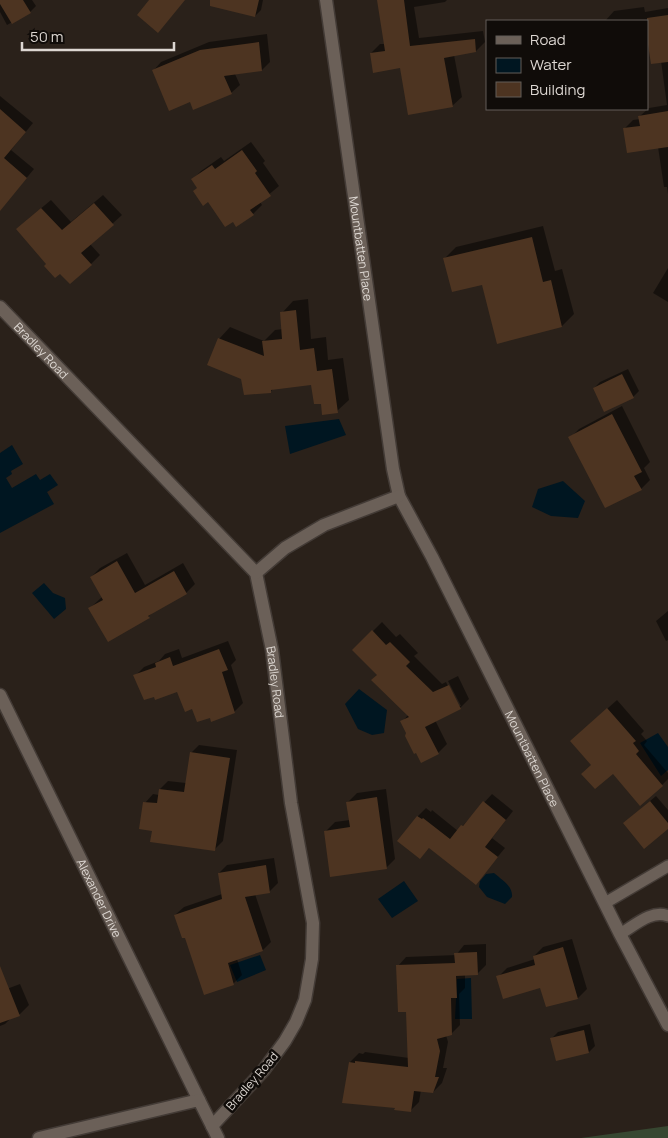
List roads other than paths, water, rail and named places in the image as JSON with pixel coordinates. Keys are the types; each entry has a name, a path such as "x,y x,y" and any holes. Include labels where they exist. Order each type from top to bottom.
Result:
{"street":[{"name":"Mountbatten Place","path":"326,0 386,423 399,496 432,556 620,934 667,1021"},
{"name":"Bradley Road","path":"0,307 256,573 272,650 291,803 313,923 312,959 305,1000 296,1022 285,1041 263,1071 212,1126"},
{"path":"256,573 285,548 324,526 399,496"},
{"name":"Alexander Drive","path":"0,695 218,1138"},
{"path":"39,1138 199,1100"}],"lane":[{"path":"605,903 668,866"},
{"path":"620,934 653,914 668,916"}],"water":[{"path":"339,419 346,435 290,454 285,426"},
{"path":"12,445 23,464 11,471 12,474 6,478 12,488 36,474 40,480 50,474 58,485 47,492 54,504 0,533 0,453"},
{"path":"563,481 585,501 578,518 551,516 532,507 538,489"},
{"path":"44,583 53,593 65,598 66,609 54,619 32,593"},
{"path":"359,689 387,710 384,733 372,735 358,729 345,704"},
{"path":"658,733 668,747 668,770 661,776 640,743"},
{"path":"494,873 511,890 512,897 505,904 487,897 479,887 480,881 486,874"},
{"path":"404,881 418,901 392,918 378,899"},
{"path":"260,955 266,970 237,982 230,965"},
{"path":"471,978 472,1019 455,1019 457,979"}]}
